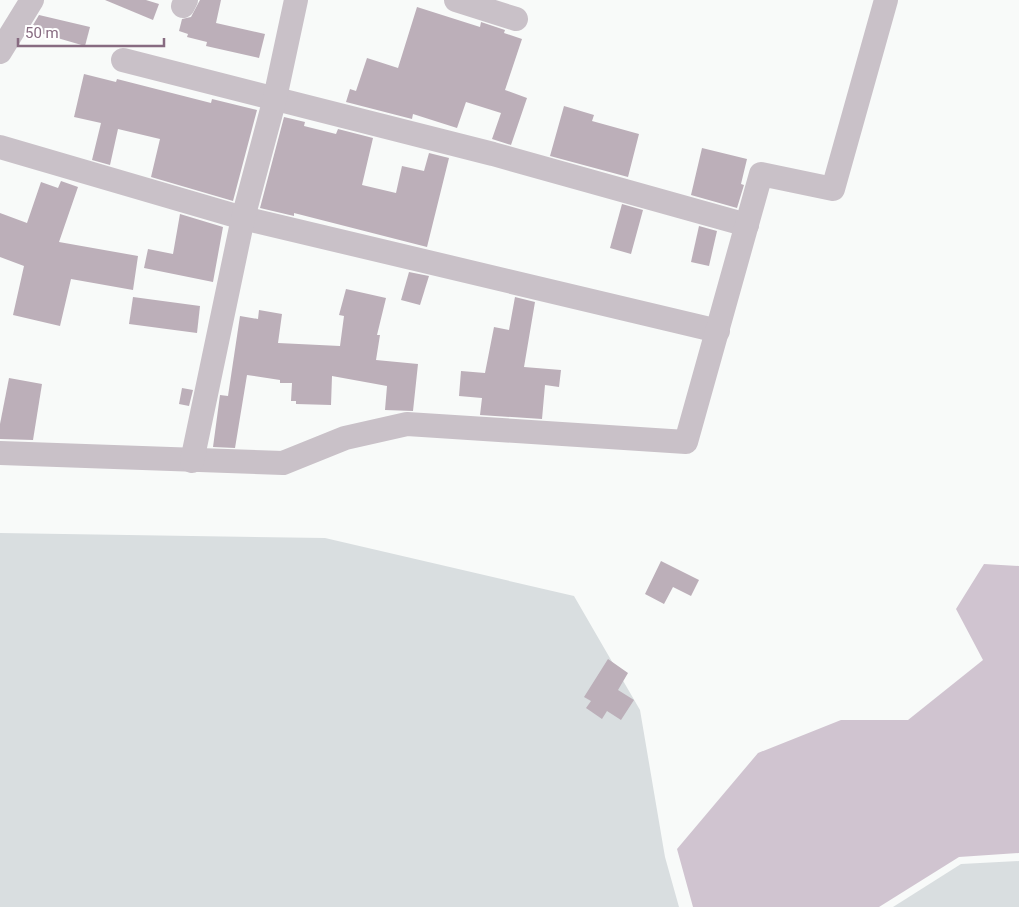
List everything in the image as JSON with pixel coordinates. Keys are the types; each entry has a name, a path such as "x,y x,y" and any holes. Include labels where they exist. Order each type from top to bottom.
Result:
{"street":[{"path":"0,52 32,0"},
{"path":"192,461 244,218 275,98 296,0"},
{"path":"456,0 516,19"},
{"path":"0,453 283,463 345,438 407,424 686,442 761,174 833,189 886,0"},
{"path":"123,60 493,154 747,225"},
{"path":"0,147 244,218 718,331"}],"shaded area":[{"path":"0,533 325,538 574,596 640,710 665,857 679,907 0,907"},
{"path":"984,564 1019,566 1019,853 959,857 879,907 693,907 677,849 758,753 841,720 908,720 983,660 956,609"},
{"path":"1019,861 1019,907 893,907 961,864"}],"building":[{"path":"105,0 146,0 159,4 153,20"},
{"path":"200,0 221,0 216,23 265,34 259,58 206,46 207,42 187,37 188,34 179,31 182,19 191,17"},
{"path":"417,7 480,27 481,22 505,30 504,33 522,39 505,90 527,98 511,145 492,139 501,113 466,102 457,128 413,114 412,119 346,102 350,89 356,91 367,58 398,68"},
{"path":"39,15 90,27 85,46 30,30"},
{"path":"84,74 116,82 117,79 211,103 212,99 257,110 233,201 151,177 160,139 118,129 110,165 92,160 101,123 74,117"},
{"path":"564,106 594,115 592,121 639,134 628,177 550,156"},
{"path":"284,117 305,122 304,126 336,134 338,129 373,138 362,185 396,193 402,166 424,171 429,153 449,158 427,247 294,213 294,216 260,208"},
{"path":"702,148 747,159 741,184 744,185 737,208 691,195"},
{"path":"61,181 78,187 59,242 138,256 133,290 71,279 60,326 13,315 24,266 0,257 0,213 27,223 41,182 58,188"},
{"path":"622,204 643,210 631,254 610,248"},
{"path":"180,214 223,227 213,282 144,268 148,249 173,254"},
{"path":"699,226 717,231 709,266 691,262"},
{"path":"409,272 429,276 420,305 401,300"},
{"path":"346,289 386,298 377,335 380,335 376,360 418,364 413,411 385,410 387,386 332,376 331,405 296,404 296,401 291,401 292,383 280,383 280,380 247,375 235,448 213,447 220,395 228,396 240,316 258,319 259,310 282,314 278,343 340,346 344,316 339,315"},
{"path":"133,297 200,306 197,333 129,324"},
{"path":"515,297 535,302 524,367 561,370 559,387 545,385 542,419 480,415 482,398 459,396 461,371 485,373 494,327 509,330"},
{"path":"9,378 42,384 33,440 0,439 0,424"},
{"path":"182,388 193,390 189,406 179,404"},
{"path":"661,561 699,580 691,596 673,587 664,604 645,594"},
{"path":"608,659 628,673 618,690 634,700 621,720 607,711 602,719 586,708 591,701 584,697"}]}
